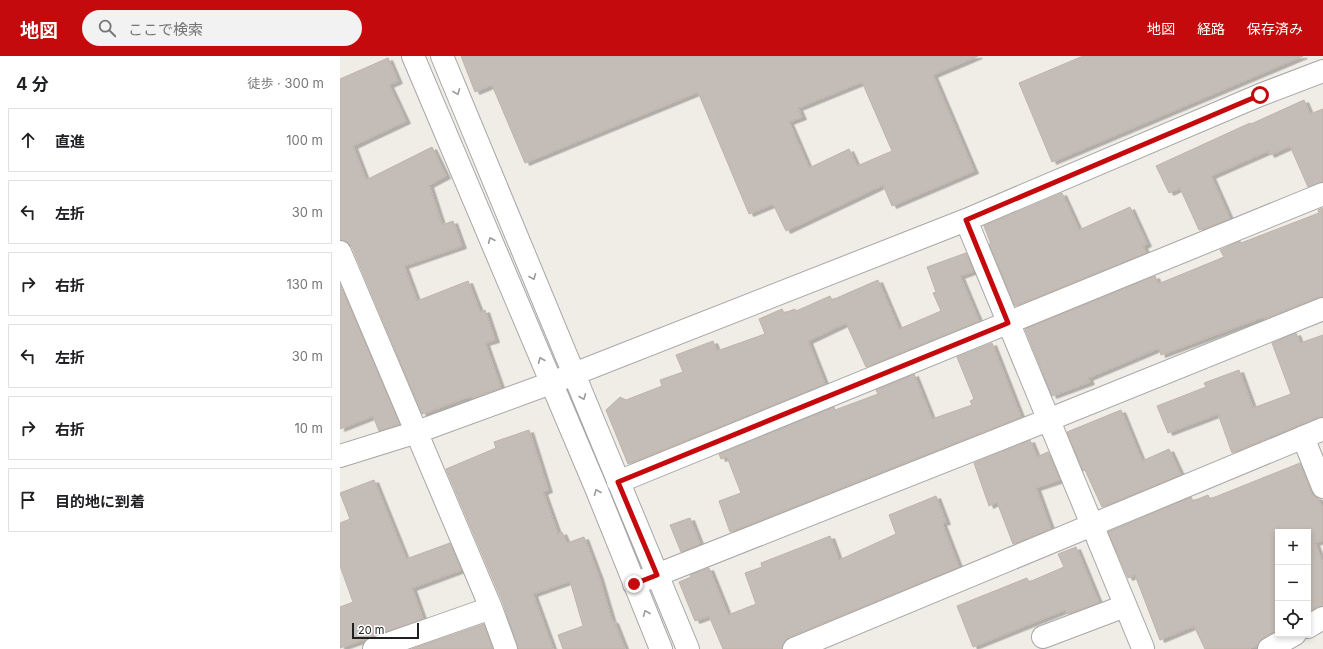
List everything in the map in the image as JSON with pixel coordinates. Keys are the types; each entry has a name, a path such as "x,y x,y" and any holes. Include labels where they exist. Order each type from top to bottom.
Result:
{"street":[{"path":"413,56 661,649"},
{"path":"442,56 688,649"},
{"path":"340,456 417,432 574,374 966,220 1260,95 1323,71"},
{"path":"618,482 1323,194"},
{"path":"966,220 1143,648"},
{"path":"340,252 491,608 506,649"},
{"path":"634,584 1323,309"},
{"path":"794,649 1323,429"},
{"path":"1303,437 1323,487"},
{"path":"1043,637 1125,606"},
{"path":"374,649 491,608"},
{"path":"1311,625 1323,618"},
{"path":"1269,649 1290,637"}],"building":[{"path":"461,56 978,56 933,75 974,171 892,206 883,185 786,231 773,204 749,214 698,92 525,163 492,85 475,92","holes":["862,82 892,151 857,166 849,149 809,168 789,122 802,117 798,108"]},
{"path":"1083,56 1303,56 1052,162 1019,83"},
{"path":"388,58 398,81 389,85 406,121 353,146 366,180 432,147 446,176 429,185 442,225 453,221 462,246 404,266 417,301 468,281 480,312 485,310 495,340 485,343 501,388 472,398 471,396 422,414 352,247 347,242 340,240 340,79"},
{"path":"1304,100 1310,114 1323,109 1323,182 1308,187 1290,146 1270,155 1268,151 1211,176 1230,219 1199,230 1180,188 1169,193 1156,166"},
{"path":"1062,193 1079,230 1130,207 1147,244 1143,246 1146,253 1015,306 989,244 991,244 984,226"},
{"path":"1323,208 1323,297 1318,297 1264,319 1263,317 1161,355 1159,348 1088,378 1090,382 1052,396 1025,329 1155,276 1158,284 1224,257 1220,250 1240,241 1241,243 1319,213 1318,210"},
{"path":"966,253 974,271 960,276 979,321 866,367 846,323 808,341 825,384 628,464 606,410 620,397 626,400 662,386 660,380 683,372 676,355 713,341 717,351 765,334 759,319 782,309 784,313 795,309 796,311 830,296 832,300 878,280 899,329 941,311 933,293 936,292 927,267"},
{"path":"340,284 400,424 379,431 373,416 340,429"},
{"path":"1296,333 1300,343 1323,335 1323,417 1318,417 1232,453 1218,414 1168,433 1157,406 1206,387 1204,383 1239,370 1253,408 1291,394 1272,343"},
{"path":"992,343 1021,417 730,532 719,501 741,493 727,457 721,459 719,454 834,407 835,410 878,394 876,390 914,374 932,419 972,405 970,401 974,399 957,357"},
{"path":"1121,410 1142,461 1169,449 1181,475 1102,507 1085,470 1083,471 1067,432"},
{"path":"529,430 548,490 543,492 558,534 562,532 567,543 584,537 599,577 612,621 614,621 625,649 563,649 558,635 583,626 570,581 533,594 553,649 518,649 503,603 446,469 496,448 494,442"},
{"path":"1030,440 1037,457 1048,452 1060,480 1036,488 1051,529 1013,544 997,502 989,506 974,463"},
{"path":"1300,463 1311,492 1318,498 1323,510 1323,540 1315,543 1323,564 1323,606 1311,610 1311,529 1275,529 1275,631 1263,638 1258,645 1247,649 1205,649 1194,626 1160,640 1135,575 1128,578 1108,532 1191,497 1193,501 1208,495 1210,499"},
{"path":"374,480 406,559 450,543 461,570 412,588 423,619 340,648 340,607 353,602 340,566 340,523 350,519 340,493"},
{"path":"936,496 946,522 942,523 959,567 789,637 784,642 782,649 723,649 709,616 695,621 679,582 691,577 690,575 709,568 728,615 756,604 745,573 762,567 761,563 830,536 839,560 896,534 889,515"},
{"path":"690,518 700,544 681,552 670,525"},
{"path":"1076,547 1099,603 1067,614 1065,610 973,647 957,606 1027,578 1029,582 1064,567 1058,554"},
{"path":"484,624 493,649 412,649"}],"route":[{"path":"634,584 657,575 618,482 1008,323 966,220 1260,95"}]}
